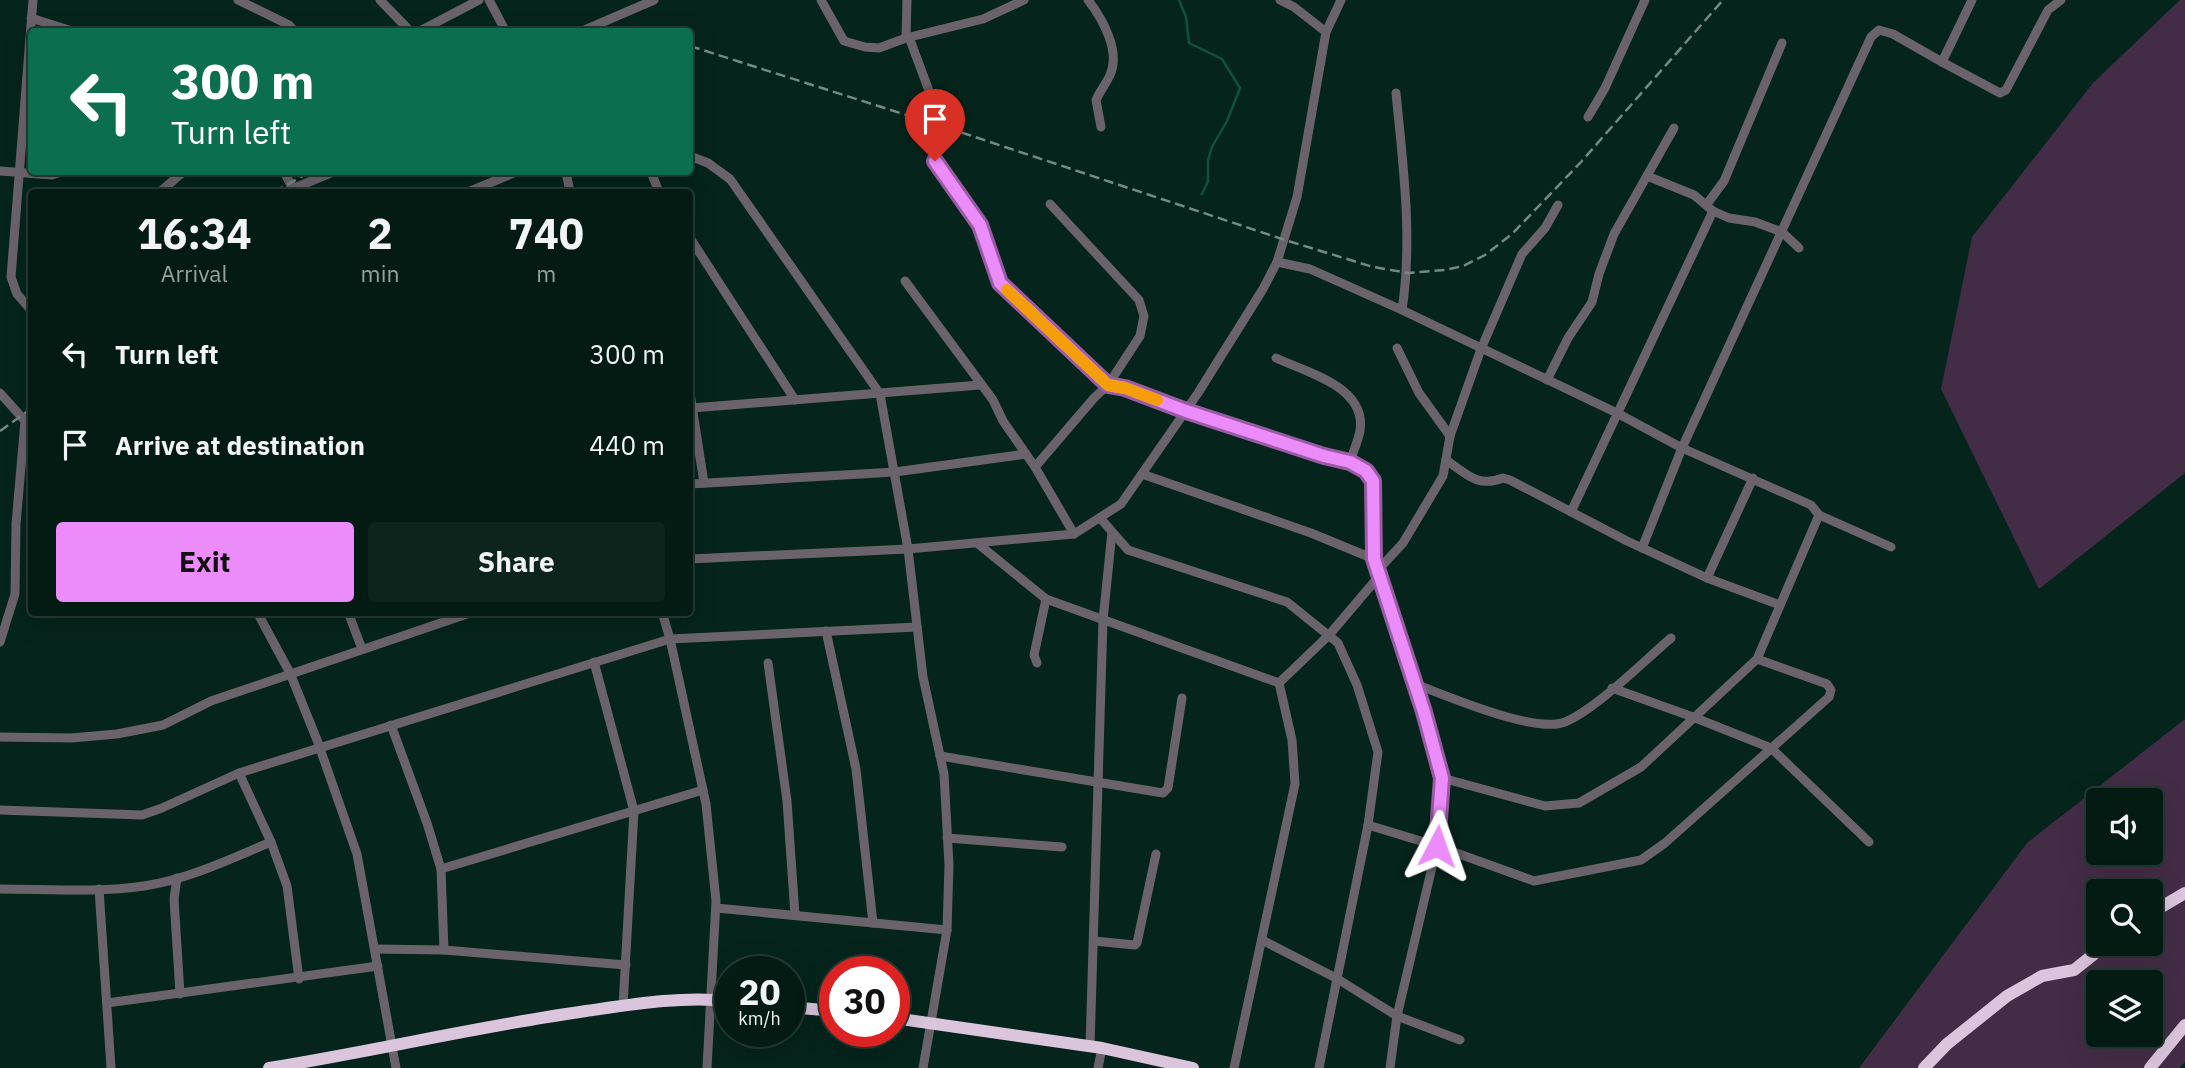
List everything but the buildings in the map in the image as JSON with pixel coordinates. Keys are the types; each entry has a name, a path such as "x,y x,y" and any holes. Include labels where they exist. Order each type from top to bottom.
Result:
{"highway":[{"path":"2163,905 2185,893"},
{"path":"1924,1068 1947,1044 2007,996 2042,976 2074,970 2092,956"},
{"path":"270,1068 392,1047 499,1023 664,999 714,999"},
{"path":"910,1020 1096,1047 1193,1068"},
{"path":"2150,1068 2185,1025"}],"street":[{"path":"30,28 33,0"},
{"path":"238,0 292,28"},
{"path":"380,0 407,28"},
{"path":"426,28 479,0"},
{"path":"489,0 504,28"},
{"path":"589,28 654,0"},
{"path":"821,0 844,41 879,48 983,19 1024,0"},
{"path":"907,0 908,38 938,115"},
{"path":"1088,0 1098,13 1109,38 1112,53 1111,75 1096,100 1101,127"},
{"path":"1280,0 1294,6 1326,32"},
{"path":"693,559 908,549 1074,534 1101,519 1121,503 1186,411 1263,289 1277,262 1297,197 1326,32 1340,0"},
{"path":"1588,117 1605,88 1645,0"},
{"path":"1942,62 1972,0"},
{"path":"1642,548 1682,448 1871,37 1879,30 1893,34 2000,93 2006,90 2051,0"},
{"path":"2048,10 2061,0"},
{"path":"31,18 62,28"},
{"path":"1571,512 1724,181 1782,43"},
{"path":"28,54 11,277 17,295 28,307"},
{"path":"1396,93 1405,187 1408,274 1402,310"},
{"path":"1548,380 1568,338 1592,302 1614,234 1674,128"},
{"path":"693,157 708,163 730,179 880,394 908,549 923,677 944,774 947,930 923,1068"},
{"path":"935,161 980,225 1000,283 1108,385 1125,388 1186,411 1350,462 1366,471 1373,481 1374,559 1442,778 1437,846 1397,1016 1391,1068"},
{"path":"0,171 28,173"},
{"path":"163,189 180,175"},
{"path":"296,189 327,175"},
{"path":"491,188 511,175"},
{"path":"1647,176 1694,195 1729,218 1755,222 1782,232 1799,248"},
{"path":"1035,467 1108,385 1140,336 1144,316 1139,300 1050,204"},
{"path":"1279,683 1329,635 1403,543 1443,476 1450,436 1481,349 1522,254 1545,228 1558,205"},
{"path":"693,243 795,400"},
{"path":"1277,262 1310,269 1402,310 1682,448 1811,505 1819,515 1891,547"},
{"path":"905,281 1035,467 1074,534"},
{"path":"1397,348 1419,393 1450,436"},
{"path":"1276,358 1342,389 1353,399 1360,412 1360,431 1350,462"},
{"path":"693,408 980,385"},
{"path":"0,393 28,420"},
{"path":"693,414 704,483"},
{"path":"0,642 15,594 16,524 28,429"},
{"path":"693,484 895,472 1026,454"},
{"path":"1446,460 1476,482 1492,482 1503,478 1642,548 1707,578 1780,606"},
{"path":"1142,474 1311,533 1374,559"},
{"path":"1707,578 1752,478"},
{"path":"1442,778 1545,806 1579,803 1641,766 1757,659 1819,515"},
{"path":"1101,519 1128,550 1287,602 1338,643 1357,685 1378,752 1368,825 1318,1068"},
{"path":"1098,1068 1094,941 1103,620 1112,532"},
{"path":"976,543 1046,599 1279,683"},
{"path":"1037,663 1034,655 1046,599"},
{"path":"259,616 290,673 357,854 396,1068"},
{"path":"350,616 362,649"},
{"path":"433,616 435,625"},
{"path":"0,737 71,738 117,734 163,725 211,701 461,616"},
{"path":"663,616 703,790 716,908 707,1068"},
{"path":"0,810 142,815 239,773 670,639 917,626"},
{"path":"826,631 856,769 873,923"},
{"path":"1415,684 1522,721 1564,723 1596,702 1671,638"},
{"path":"1368,825 1437,846 1534,881 1641,860 1665,843 1829,697 1831,690 1827,684 1757,659"},
{"path":"594,662 634,811 623,1006"},
{"path":"768,663 787,802 795,915"},
{"path":"1234,1068 1296,784 1292,740 1279,683"},
{"path":"1612,688 1771,748 1869,842"},
{"path":"940,756 1163,793 1168,788 1182,698"},
{"path":"391,725 441,869 444,950"},
{"path":"239,773 271,842 287,886 299,979"},
{"path":"441,869 703,790"},
{"path":"947,838 1062,847"},
{"path":"0,889 145,886 194,874 271,842"},
{"path":"1094,941 1138,943 1156,854"},
{"path":"177,878 174,899 180,994"},
{"path":"99,889 111,1068"},
{"path":"716,908 947,930"},
{"path":"1262,940 1336,978 1397,1016 1460,1040"},
{"path":"375,949 444,950 626,965"},
{"path":"107,1003 299,979 378,966"}],"shaded area":[{"path":"2180,0 2185,0 2185,473 2039,589 1941,389 1972,237 2093,83"},
{"path":"2185,719 2185,1062 2179,1068 1859,1068 2027,843 2086,797 2086,865 2163,865 2163,788 2097,788"}],"waterway":[{"path":"1179,0 1186,17 1189,43 1222,59 1240,88 1227,121 1212,147 1208,160 1208,181 1202,194"}],"railway":[{"path":"693,47 1285,240 1373,267 1408,273 1463,266 1485,255 1512,234 1581,162 1723,0"},
{"path":"279,189 305,175"},
{"path":"0,431 28,411"}],"slow traffic":[{"path":"1007,290 1108,385 1125,388 1157,400"}],"route":[{"path":"935,161 980,225 1000,283 1108,385 1125,388 1186,411 1350,462 1366,471 1373,481 1374,559 1424,712 1442,778 1437,846"}]}
